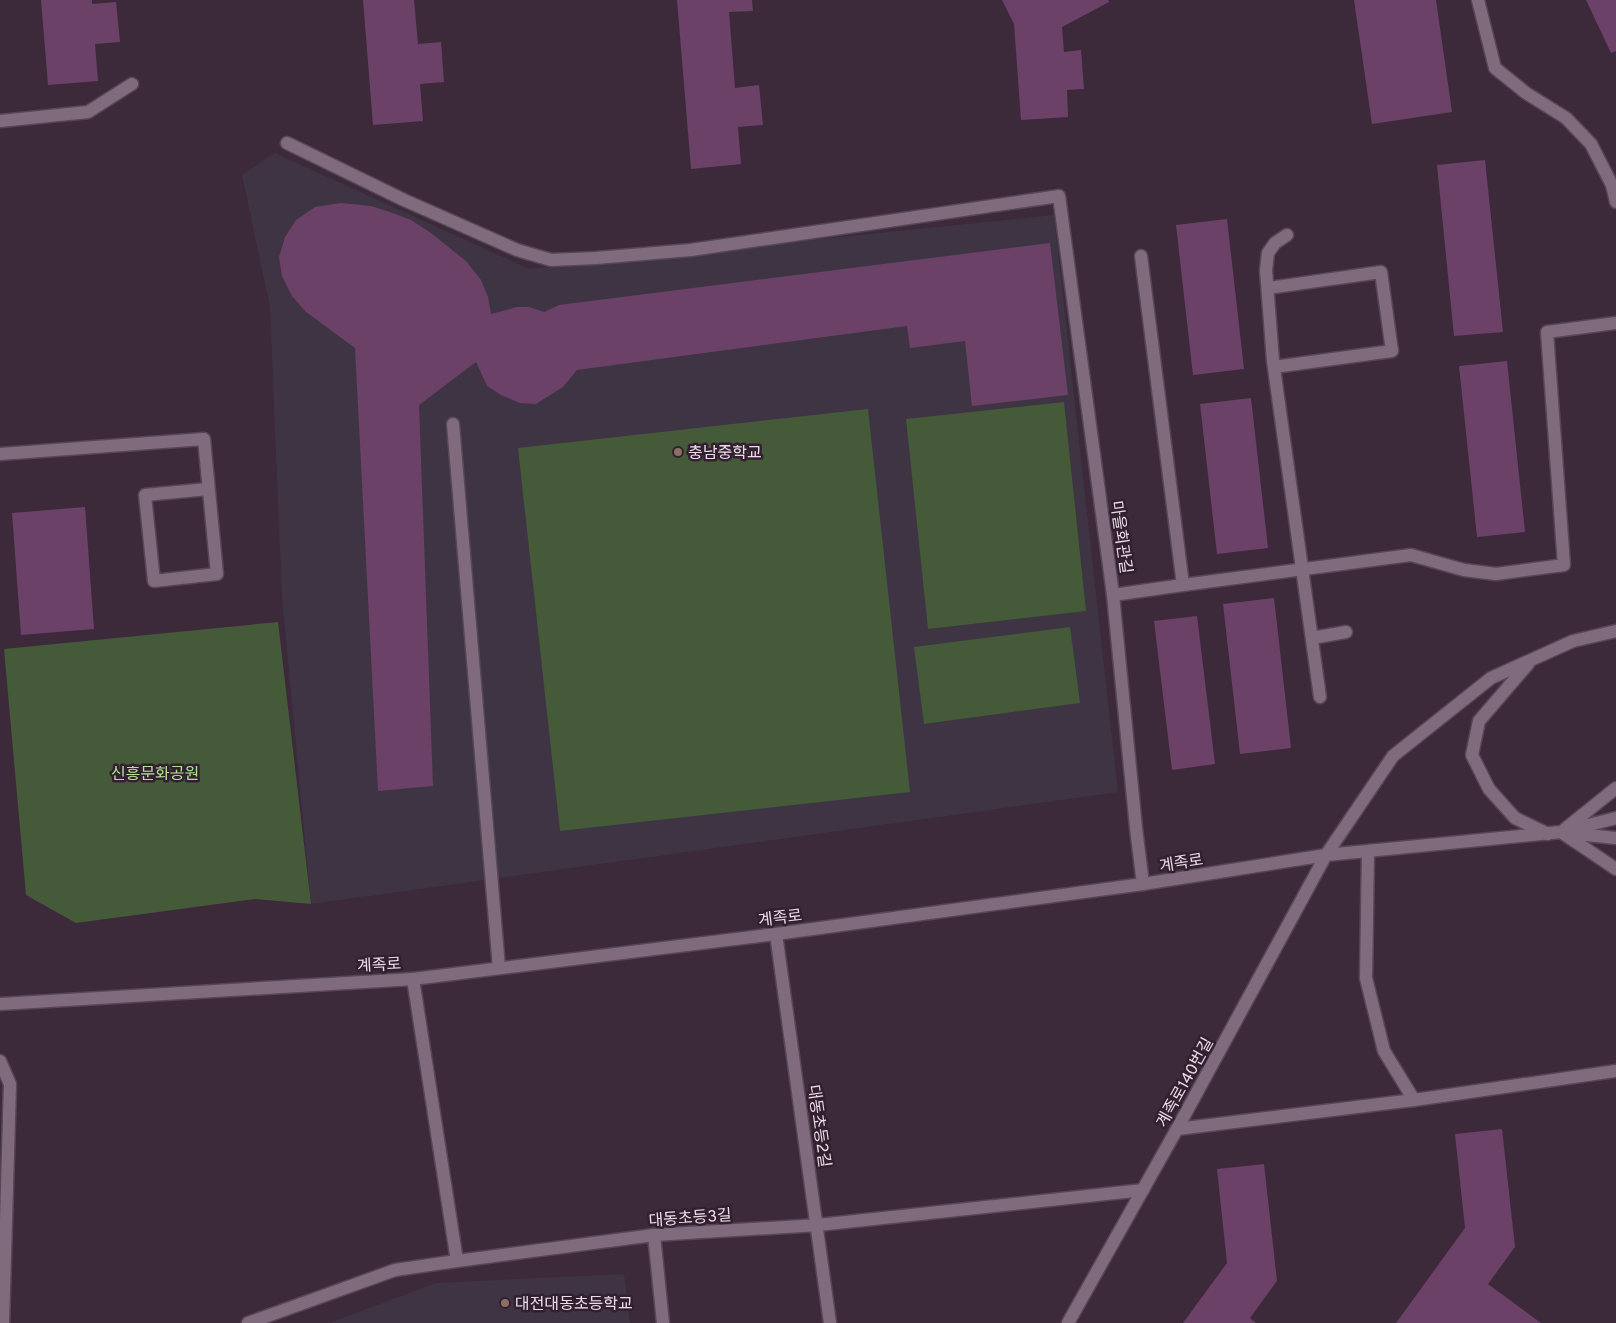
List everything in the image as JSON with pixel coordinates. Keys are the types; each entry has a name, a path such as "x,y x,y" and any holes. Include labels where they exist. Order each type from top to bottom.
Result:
{"street":[{"path":"1478,0 1495,68 1526,93 1566,118 1590,144 1612,185 1616,202"},
{"path":"0,121 88,112 132,84"},
{"name":"마을회관길","path":"287,143 404,200 517,250 552,260 691,250 1059,196 1114,595 1143,884"},
{"path":"1287,235 1275,243 1268,253 1266,270 1274,368 1320,697"},
{"path":"1141,256 1183,585"},
{"path":"1268,288 1381,272 1392,351 1274,368"},
{"path":"1114,595 1302,568 1411,555 1464,570 1496,574 1564,565 1547,332 1616,323"},
{"path":"453,424 499,968"},
{"path":"0,454 204,439 217,574 154,581 145,496 208,489"},
{"path":"1312,638 1346,632"},
{"name":"계족로140번길","path":"1068,1323 1177,1130 1326,855 1393,756 1491,678 1573,641 1616,632"},
{"path":"1531,660 1479,722 1472,755 1489,789 1515,818 1548,834"},
{"path":"1616,788 1561,832 1616,869"},
{"name":"계족로","path":"0,1004 413,978 776,934 1143,884 1326,855 1548,834 1616,818"},
{"name":"계족로","path":"1561,832 1616,838"},
{"path":"1368,851 1366,978 1384,1051 1414,1100"},
{"name":"대동초등2길","path":"776,934 818,1225 830,1323"},
{"path":"413,978 457,1261"},
{"path":"0,1061 10,1084 3,1323"},
{"path":"1177,1130 1414,1100 1616,1071"},
{"name":"대동초등3길","path":"248,1323 395,1270 654,1235 818,1225 1143,1190"},
{"path":"654,1235 663,1323"}],"shaded area":[{"name":"충남중학교","path":"275,153 529,269 1054,215 1118,792 311,904 282,597 270,307 242,175"},
{"name":"대전대동초등학교","path":"624,1274 630,1323 330,1323 436,1283"}],"green space":[{"path":"1064,402 1086,611 928,629 906,419"},
{"path":"868,409 910,792 560,831 518,448"},
{"name":"신흥문화공원","path":"278,622 311,904 255,899 76,923 26,895 4,649"},
{"path":"1070,627 1080,703 924,724 914,647"}],"building":[{"path":"41,0 92,0 92,4 116,2 120,42 95,44 98,81 48,85"},
{"path":"363,0 414,0 418,44 441,42 444,82 420,84 423,121 373,125"},
{"path":"677,0 752,0 753,11 729,12 735,88 759,85 763,125 738,127 741,164 691,169"},
{"path":"1002,0 1108,0 1109,2 1062,27 1064,52 1081,50 1084,89 1067,90 1068,117 1021,120 1014,24"},
{"path":"1354,0 1436,0 1452,112 1372,124"},
{"path":"1586,0 1616,0 1616,51 1611,53"},
{"path":"1485,160 1503,332 1454,336 1437,165"},
{"path":"341,203 371,206 390,212 411,220 431,233 466,261 481,280 488,297 491,314 517,307 529,307 544,312 559,305 1050,243 1068,395 972,406 965,341 910,348 907,326 577,370 563,387 536,404 520,403 501,395 487,386 476,362 419,405 433,786 378,791 355,348 306,312 292,296 282,276 279,257 285,237 296,220 315,207"},
{"path":"1227,219 1244,369 1193,375 1176,225"},
{"path":"1507,361 1525,532 1477,537 1459,366"},
{"path":"1251,398 1268,548 1217,554 1200,404"},
{"path":"85,507 94,629 21,635 12,513"},
{"path":"1274,598 1291,748 1240,754 1223,604"},
{"path":"1197,616 1215,764 1172,770 1154,621"},
{"path":"1502,1129 1515,1247 1488,1284 1541,1323 1396,1323 1465,1228 1455,1134"},
{"path":"1264,1164 1277,1281 1250,1318 1256,1323 1183,1323 1227,1263 1217,1169"}],"place":[{"name":"충남중학교","path":"678,452"},
{"name":"대전대동초등학교","path":"505,1303"}]}
